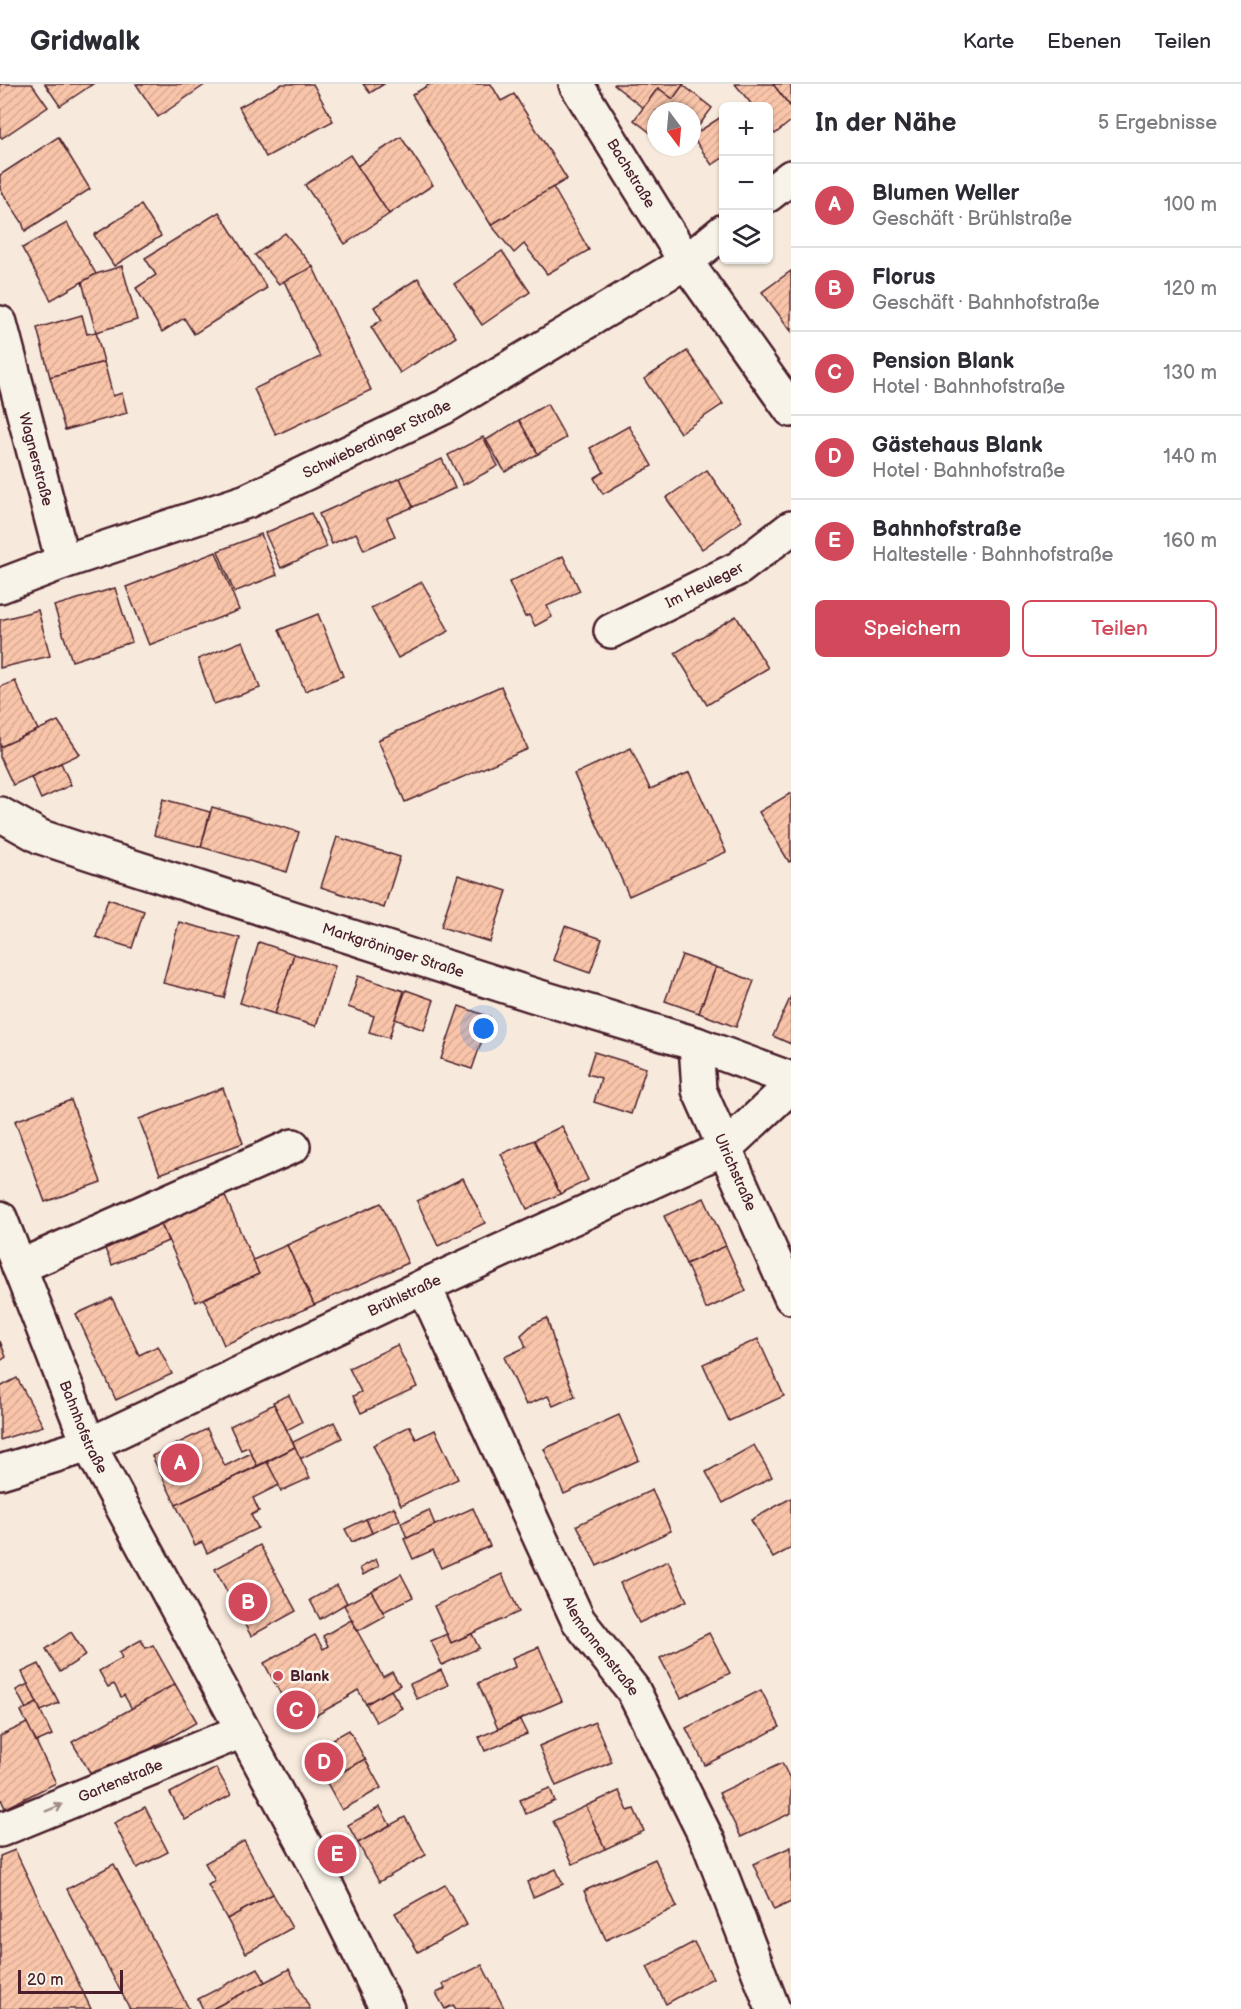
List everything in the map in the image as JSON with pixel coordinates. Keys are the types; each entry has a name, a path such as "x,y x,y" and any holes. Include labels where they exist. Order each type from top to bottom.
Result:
{"street":[{"name":"Bachstraße","path":"576,84 686,262"},
{"path":"773,191 791,177"},
{"name":"Schwieberdinger Straße","path":"0,586 63,562 247,501 444,407 686,262 719,234"},
{"path":"686,262 791,410"},
{"name":"Wagnerstraße","path":"0,323 63,562"},
{"name":"Im Heuleger","path":"611,631 739,568 791,528"},
{"name":"Markgröninger Straße","path":"0,815 41,837 533,995 696,1044 791,1078"},
{"name":"Ulrichstraße","path":"696,1044 699,1090 791,1297"},
{"name":"Brühlstraße","path":"0,1472 89,1445 424,1286 725,1148 791,1086"},
{"path":"19,1267 293,1146"},
{"name":"Bahnhofstraße","path":"0,1218 89,1445 321,1875 387,2009"},
{"name":"Alemannenstraße","path":"424,1286 578,1620 633,1690 709,1843 773,2009"},
{"name":"Gartenstraße","path":"0,1830 242,1731"}],"building":[{"path":"0,84 32,84 48,107 2,138 0,136"},
{"path":"45,84 93,84 60,106"},
{"path":"136,84 206,84 158,117"},
{"path":"282,84 313,84 333,121 266,157 239,107"},
{"path":"363,84 384,84 370,93"},
{"path":"430,84 491,84 501,101 514,94 567,179 491,225 412,95"},
{"path":"684,84 673,99 658,88 643,108 614,85"},
{"path":"735,84 773,84 791,107 791,121 775,134 773,132 773,102 750,102"},
{"path":"773,84 791,84 791,107"},
{"path":"683,85 712,108 701,123 701,102 648,102 658,88 673,99"},
{"path":"647,103 647,130 634,120"},
{"path":"719,118 719,160 712,165 701,149 701,130"},
{"path":"58,137 90,189 25,231 22,222 0,189 0,175"},
{"path":"401,137 433,185 389,214 357,166"},
{"path":"350,155 389,214 345,244 305,185"},
{"path":"553,187 589,250 547,274 524,244 514,253 491,225"},
{"path":"141,205 161,236 114,266 94,235"},
{"path":"219,212 267,288 194,334 184,318 162,332 136,288 156,275 145,258"},
{"path":"67,223 96,274 51,300 22,248"},
{"path":"285,233 313,267 279,284 255,255"},
{"path":"502,251 530,292 482,325 454,284"},
{"path":"122,266 137,320 96,332 82,282 96,274"},
{"path":"313,267 371,390 276,435 254,389 320,357 284,281"},
{"path":"791,271 791,331 762,292"},
{"path":"418,278 456,337 400,373 371,327 382,320 374,307"},
{"path":"82,315 87,334 96,332 104,362 50,377 37,328"},
{"path":"687,351 723,404 680,433 644,379"},
{"path":"104,362 113,396 122,393 127,413 65,430 50,377"},
{"path":"547,404 566,438 538,454 519,420"},
{"path":"519,420 538,454 505,472 486,440"},
{"path":"629,426 652,466 603,494 594,478 604,472 590,448"},
{"path":"483,437 498,466 463,485 448,455"},
{"path":"442,459 455,488 413,507 400,478"},
{"path":"707,470 742,521 702,549 666,498"},
{"path":"400,478 413,507 387,518 395,536 364,550 356,533 332,544 319,514"},
{"path":"311,513 327,547 281,568 265,533"},
{"path":"261,534 277,575 234,592 218,551"},
{"path":"216,552 239,610 149,645 126,587"},
{"path":"563,556 580,591 547,606 552,617 535,626 529,615 525,617 509,582"},
{"path":"422,582 449,631 398,658 371,608"},
{"path":"115,588 132,642 72,661 54,606"},
{"path":"38,610 50,656 0,668 0,620"},
{"path":"318,614 343,676 305,691 279,630"},
{"path":"736,616 768,668 707,705 675,653"},
{"path":"243,641 260,688 214,704 198,659"},
{"path":"15,681 38,730 0,747 0,687"},
{"path":"501,686 528,749 405,802 378,740"},
{"path":"58,721 80,754 13,785 0,757 0,747"},
{"path":"631,748 650,789 690,772 726,852 629,896 574,774"},
{"path":"61,763 71,785 41,799 31,777"},
{"path":"791,793 791,861 789,862 759,812"},
{"path":"163,799 210,812 201,847 154,835"},
{"path":"212,807 299,832 287,872 201,847"},
{"path":"337,837 400,857 384,908 321,887"},
{"path":"458,875 507,891 490,942 441,927"},
{"path":"108,899 144,911 132,948 96,937"},
{"path":"179,922 240,938 224,998 163,983"},
{"path":"565,926 602,939 590,973 553,960"},
{"path":"259,942 294,954 275,1014 240,1003"},
{"path":"294,954 335,966 316,1026 275,1014"},
{"path":"682,955 716,967 699,1013 665,1001"},
{"path":"716,967 754,981 736,1027 699,1013"},
{"path":"358,976 404,991 389,1038 369,1032 374,1016 348,1007"},
{"path":"406,990 434,1000 424,1030 395,1019"},
{"path":"791,996 791,1044 773,1036"},
{"path":"459,1006 490,1017 472,1069 441,1059"},
{"path":"594,1052 646,1068 631,1114 594,1102 601,1078 587,1074"},
{"path":"223,1088 243,1143 160,1174 139,1119"},
{"path":"71,1100 101,1182 45,1202 15,1121"},
{"path":"562,1126 588,1180 560,1194 534,1140"},
{"path":"534,1140 560,1194 527,1209 501,1154"},
{"path":"463,1178 485,1223 438,1246 417,1201"},
{"path":"221,1187 259,1274 196,1302 157,1215"},
{"path":"704,1198 726,1246 686,1264 664,1216"},
{"path":"381,1203 408,1263 314,1305 287,1245"},
{"path":"157,1215 168,1241 112,1265 101,1240"},
{"path":"287,1245 314,1305 224,1345 204,1299 259,1274 253,1260"},
{"path":"726,1246 746,1291 706,1309 686,1264"},
{"path":"112,1298 139,1355 158,1346 172,1374 116,1400 76,1314"},
{"path":"547,1318 557,1352 575,1396 553,1406 548,1396 526,1405 504,1357 526,1347 521,1335 532,1325"},
{"path":"758,1339 784,1396 729,1421 703,1364"},
{"path":"0,1341 6,1357 0,1361"},
{"path":"397,1345 417,1387 361,1413 353,1396 361,1392 349,1368"},
{"path":"17,1378 43,1426 0,1440 0,1387"},
{"path":"289,1395 302,1422 287,1430 273,1402"},
{"path":"274,1404 295,1447 257,1466 248,1447 241,1450 230,1426"},
{"path":"619,1415 639,1460 564,1494 544,1449"},
{"path":"334,1422 342,1438 300,1459 293,1442"},
{"path":"410,1426 416,1439 435,1430 458,1479 401,1505 373,1445"},
{"path":"207,1429 225,1466 251,1453 257,1466 176,1505 152,1456"},
{"path":"754,1445 772,1477 723,1503 706,1472"},
{"path":"295,1447 310,1478 281,1491 267,1462"},
{"path":"267,1462 279,1485 253,1498 259,1511 251,1515 258,1528 207,1553 202,1542 195,1545 176,1505"},
{"path":"652,1490 671,1531 597,1566 577,1525"},
{"path":"791,1498 791,1548 773,1558 751,1520"},
{"path":"394,1507 400,1520 372,1533 366,1519"},
{"path":"473,1508 490,1546 441,1568 433,1550 413,1559 404,1539"},
{"path":"429,1510 435,1525 407,1538 401,1523"},
{"path":"366,1519 372,1533 352,1542 345,1529"},
{"path":"260,1545 296,1611 251,1636 215,1569"},
{"path":"376,1559 379,1566 363,1575 360,1568"},
{"path":"668,1561 687,1601 639,1623 620,1583"},
{"path":"401,1574 413,1597 383,1612 371,1591"},
{"path":"502,1574 519,1612 451,1643 434,1606"},
{"path":"337,1585 347,1603 320,1619 310,1600"},
{"path":"371,1591 385,1616 358,1631 344,1605"},
{"path":"351,1620 383,1677 392,1672 400,1685 366,1704 358,1690 293,1728 280,1705 285,1702 264,1663 315,1635 323,1649 328,1646 323,1636"},
{"path":"71,1632 86,1655 60,1672 46,1649"},
{"path":"709,1633 730,1673 681,1698 660,1658"},
{"path":"447,1634 451,1643 472,1634 479,1648 442,1665 431,1641"},
{"path":"141,1640 146,1648 153,1645 175,1684 132,1709 124,1695 121,1697 114,1684 108,1687 99,1671 122,1658 119,1652"},
{"path":"539,1647 562,1701 498,1729 478,1683 515,1667 512,1658"},
{"path":"39,1664 59,1703 41,1711 22,1672"},
{"path":"441,1670 448,1685 417,1699 410,1684"},
{"path":"28,1684 37,1703 26,1709 16,1690"},
{"path":"175,1684 197,1722 95,1781 72,1742"},
{"path":"391,1690 402,1708 376,1722 366,1704"},
{"path":"761,1690 780,1727 705,1765 686,1728"},
{"path":"37,1703 52,1735 36,1742 21,1711"},
{"path":"520,1720 527,1734 485,1751 479,1737"},
{"path":"595,1722 612,1762 556,1786 539,1746"},
{"path":"27,1723 56,1783 5,1808 0,1797 0,1736"},
{"path":"349,1730 365,1759 326,1781 310,1752"},
{"path":"365,1759 381,1788 342,1810 326,1781"},
{"path":"782,1763 791,1781 791,1813 741,1837 719,1793"},
{"path":"216,1768 231,1795 185,1820 170,1793"},
{"path":"550,1788 555,1801 526,1814 520,1800"},
{"path":"619,1791 628,1811 634,1809 644,1831 605,1849 586,1806"},
{"path":"586,1806 605,1849 573,1864 553,1821"},
{"path":"145,1807 168,1852 137,1868 114,1823"},
{"path":"380,1807 390,1825 358,1843 348,1825"},
{"path":"405,1817 426,1855 379,1882 358,1843"},
{"path":"244,1841 273,1894 227,1919 208,1885 215,1881 205,1863"},
{"path":"791,1847 791,1902 774,1910 753,1864"},
{"path":"15,1850 91,2009 0,2009 0,1856"},
{"path":"655,1859 677,1907 606,1940 584,1891"},
{"path":"114,1864 189,2009 130,2009 67,1889"},
{"path":"556,1869 563,1884 533,1897 527,1882"},
{"path":"445,1885 467,1925 418,1952 395,1913"},
{"path":"273,1894 292,1928 246,1953 227,1919"},
{"path":"694,1942 713,1978 666,2004 647,1967"},
{"path":"482,1965 504,2008 456,2009 453,2005 445,2009 436,1993 445,1989 443,1984"},
{"path":"258,1968 265,1982 212,2009 203,2009 198,1999"},
{"path":"289,1969 310,2009 212,2009 265,1982"}],"place":[{"name":"Blumen Weller","path":"180,1463"},
{"name":"Florus","path":"248,1602"},
{"name":"Blank","path":"278,1676"},
{"name":"Pension Blank","path":"296,1710"},
{"name":"Gästehaus Blank","path":"324,1762"},
{"name":"Bahnhofstraße","path":"337,1854"}]}
